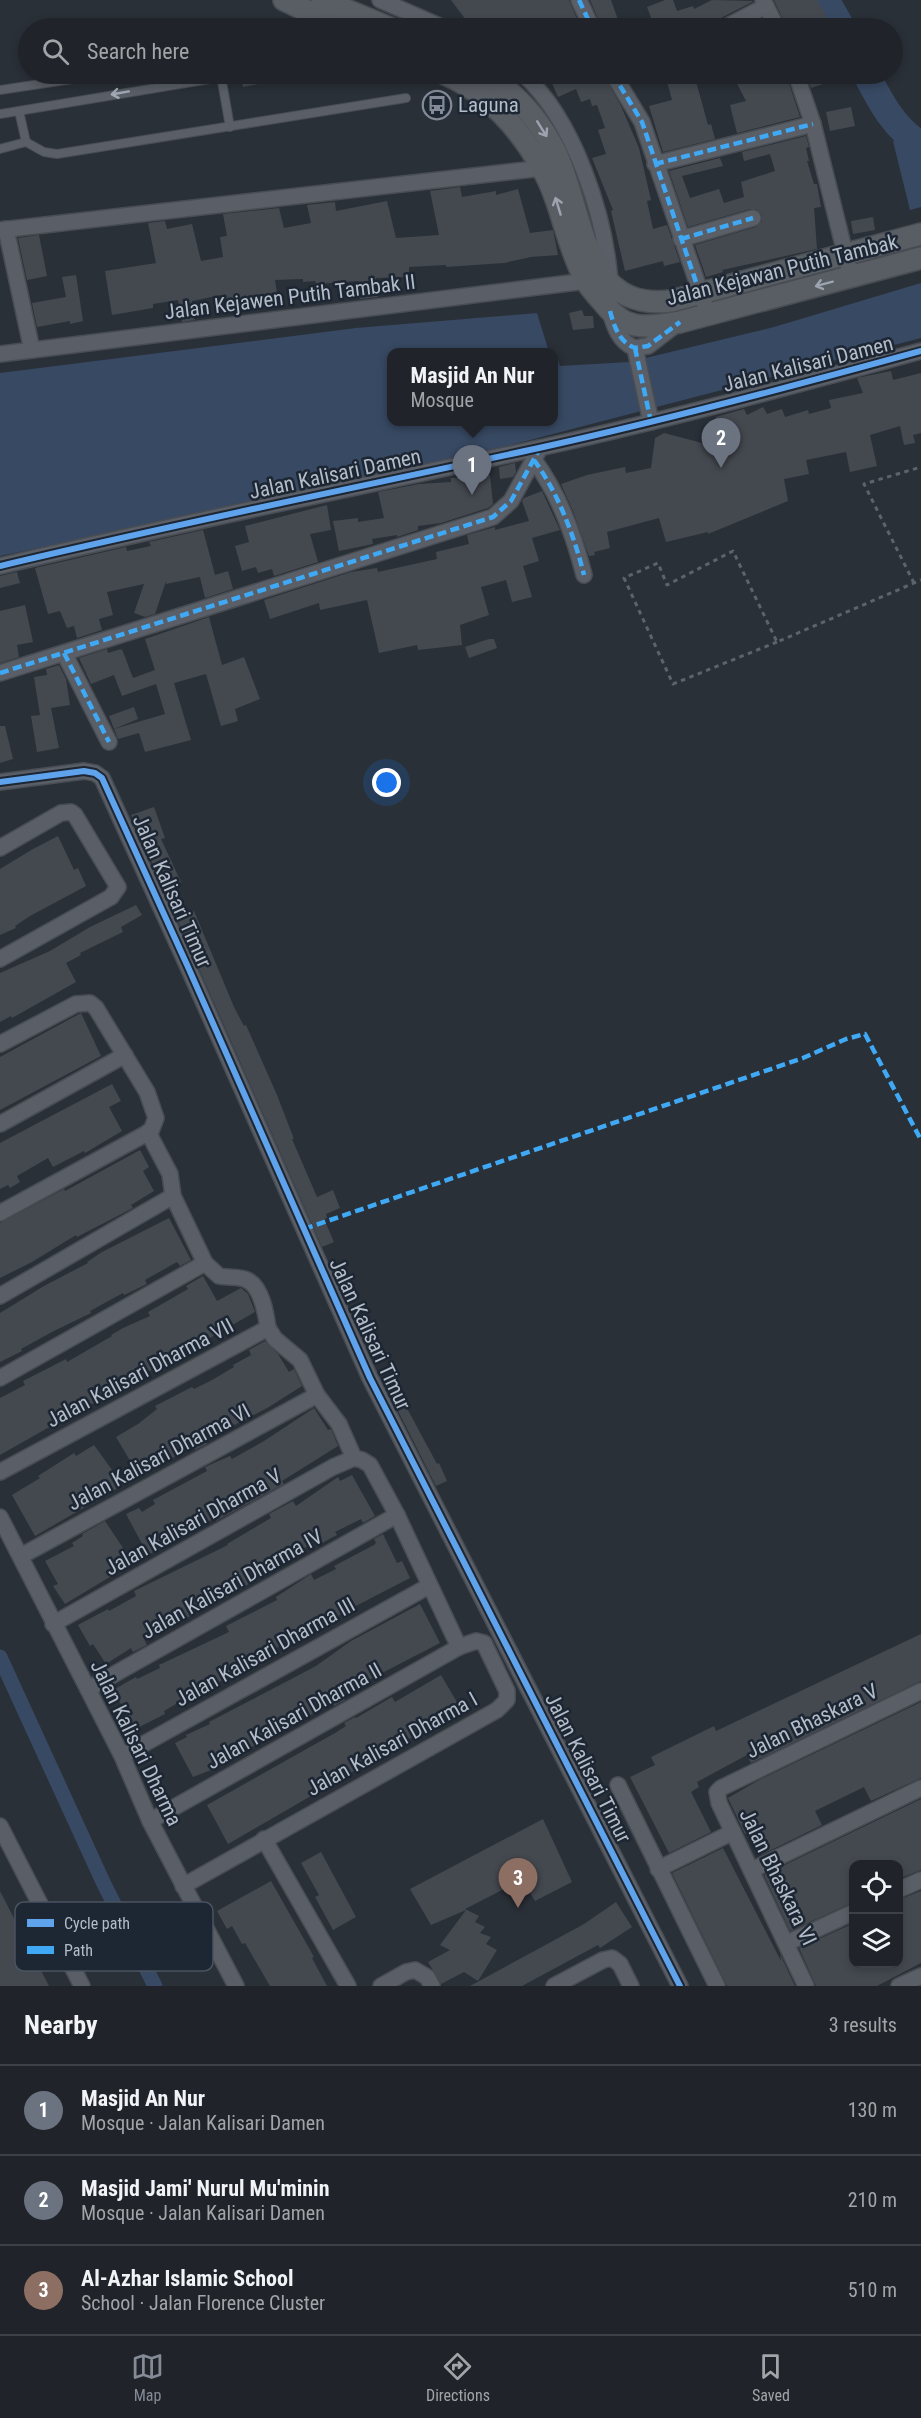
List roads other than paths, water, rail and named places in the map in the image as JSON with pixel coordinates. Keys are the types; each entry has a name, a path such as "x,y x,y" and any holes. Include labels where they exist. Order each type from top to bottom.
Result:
{"street":[{"path":"284,0 322,18"},
{"path":"322,0 366,18"},
{"path":"380,0 421,18"},
{"path":"579,0 587,18"},
{"path":"740,18 764,3 772,18"},
{"name":"Jalan Kejawan Putih Tambak","path":"463,84 479,93 500,110 521,134 543,168 556,196 573,254 586,282 610,311 621,320 634,325 652,326 680,322 921,258"},
{"name":"Jalan Kejawan Putih Tambak","path":"499,84 518,99 541,126 556,153 570,190 587,249 599,271 610,284 633,298 647,302 671,301 921,234"},
{"path":"535,84 552,109 589,183 608,251 610,284"},
{"path":"619,84 639,116 708,315"},
{"path":"799,84 813,124 851,277"},
{"path":"655,164 813,124"},
{"path":"32,350 3,230 543,168"},
{"path":"681,239 753,218"},
{"name":"Jalan Kejawen Putih Tambak II","path":"0,354 586,282"},
{"name":"Jalan Kejawan Putih Tambak","path":"610,311 619,335 636,353 650,418"},
{"name":"Jalan Kejawan Putih Tambak","path":"636,353 680,322"},
{"name":"Jalan Kalisari Damen","path":"0,566 153,530 537,454 650,418 921,351"},
{"path":"537,454 580,557 585,575"},
{"path":"0,673 493,517 511,501 537,454"},
{"path":"64,653 109,742"},
{"name":"Jalan Kalisari Timur","path":"0,782 84,771 95,773 102,778 370,1378 681,1986"},
{"path":"0,848 61,813 73,813 118,888 111,897 0,959"},
{"path":"0,1044 76,1004 84,1002 96,1008 147,1092 154,1109 156,1123 148,1132 0,1213"},
{"path":"0,1124 125,1054"},
{"path":"0,1378 205,1263 173,1196 170,1174 148,1132"},
{"path":"0,1296 173,1196"},
{"name":"Jalan Kalisari Dharma VII","path":"0,1472 268,1328 258,1292 246,1279 216,1275 205,1263"},
{"path":"268,1328 275,1339 300,1360 317,1395 339,1424 354,1458 370,1465 397,1515 459,1647"},
{"name":"Jalan Kalisari Dharma VI","path":"21,1556 317,1395"},
{"name":"Jalan Kalisari Dharma V","path":"53,1624 323,1473 354,1458"},
{"name":"Jalan Kalisari Dharma IV","path":"87,1689 397,1515"},
{"name":"Jalan Kalisari Dharma","path":"0,1517 122,1756 150,1821 191,1902"},
{"name":"Jalan Kalisari Dharma III","path":"122,1756 429,1586"},
{"name":"Jalan Kalisari Dharma I","path":"183,1886 503,1706 507,1700 507,1691 484,1643 476,1641 459,1647"},
{"name":"Jalan Kalisari Dharma II","path":"150,1821 459,1647"},
{"name":"Jalan Bhaskara V","path":"721,1788 921,1691"},
{"path":"618,1785 717,1986"},
{"name":"Jalan Bhaskara VI","path":"721,1788 717,1792 717,1798 806,1986"},
{"path":"752,1870 921,1788"},
{"path":"0,1826 39,1902"},
{"path":"658,1869 733,1832"},
{"path":"264,1839 348,1986"},
{"path":"903,1888 921,1880"},
{"path":"787,1943 850,1914"},
{"name":"Jalan Kalisari Dharma","path":"213,1943 236,1986"},
{"path":"554,1986 606,1959 616,1960 631,1986"},
{"path":"381,1986 406,1972 416,1970 427,1977 432,1986"},
{"path":"74,1971 82,1986"},
{"path":"899,1986 921,1976"}],"lane":[{"path":"0,90 40,84"},
{"path":"0,114 175,84"},
{"path":"222,84 230,127"},
{"path":"0,149 26,142 44,152 57,154 406,98"},
{"path":"19,111 26,142"}],"water":[{"path":"921,132 921,207 910,210 893,141"},
{"path":"921,283 921,338 507,446 291,495 0,556 0,373 356,328 537,313 548,348 387,348 387,426 558,426 558,360 560,366 629,362 774,327"}],"waterway":[{"path":"826,0 836,18"},
{"path":"872,84 895,122 921,145"},
{"path":"0,1657 113,1902"},
{"path":"148,1971 155,1986"}],"place":[{"name":"Laguna","path":"437,105"},
{"name":"Masjid Jami' Nurul Mu'minin","path":"721,468"},
{"name":"Masjid An Nur","path":"472,495"},
{"name":"Al-Azhar Islamic School","path":"518,1908"}]}
